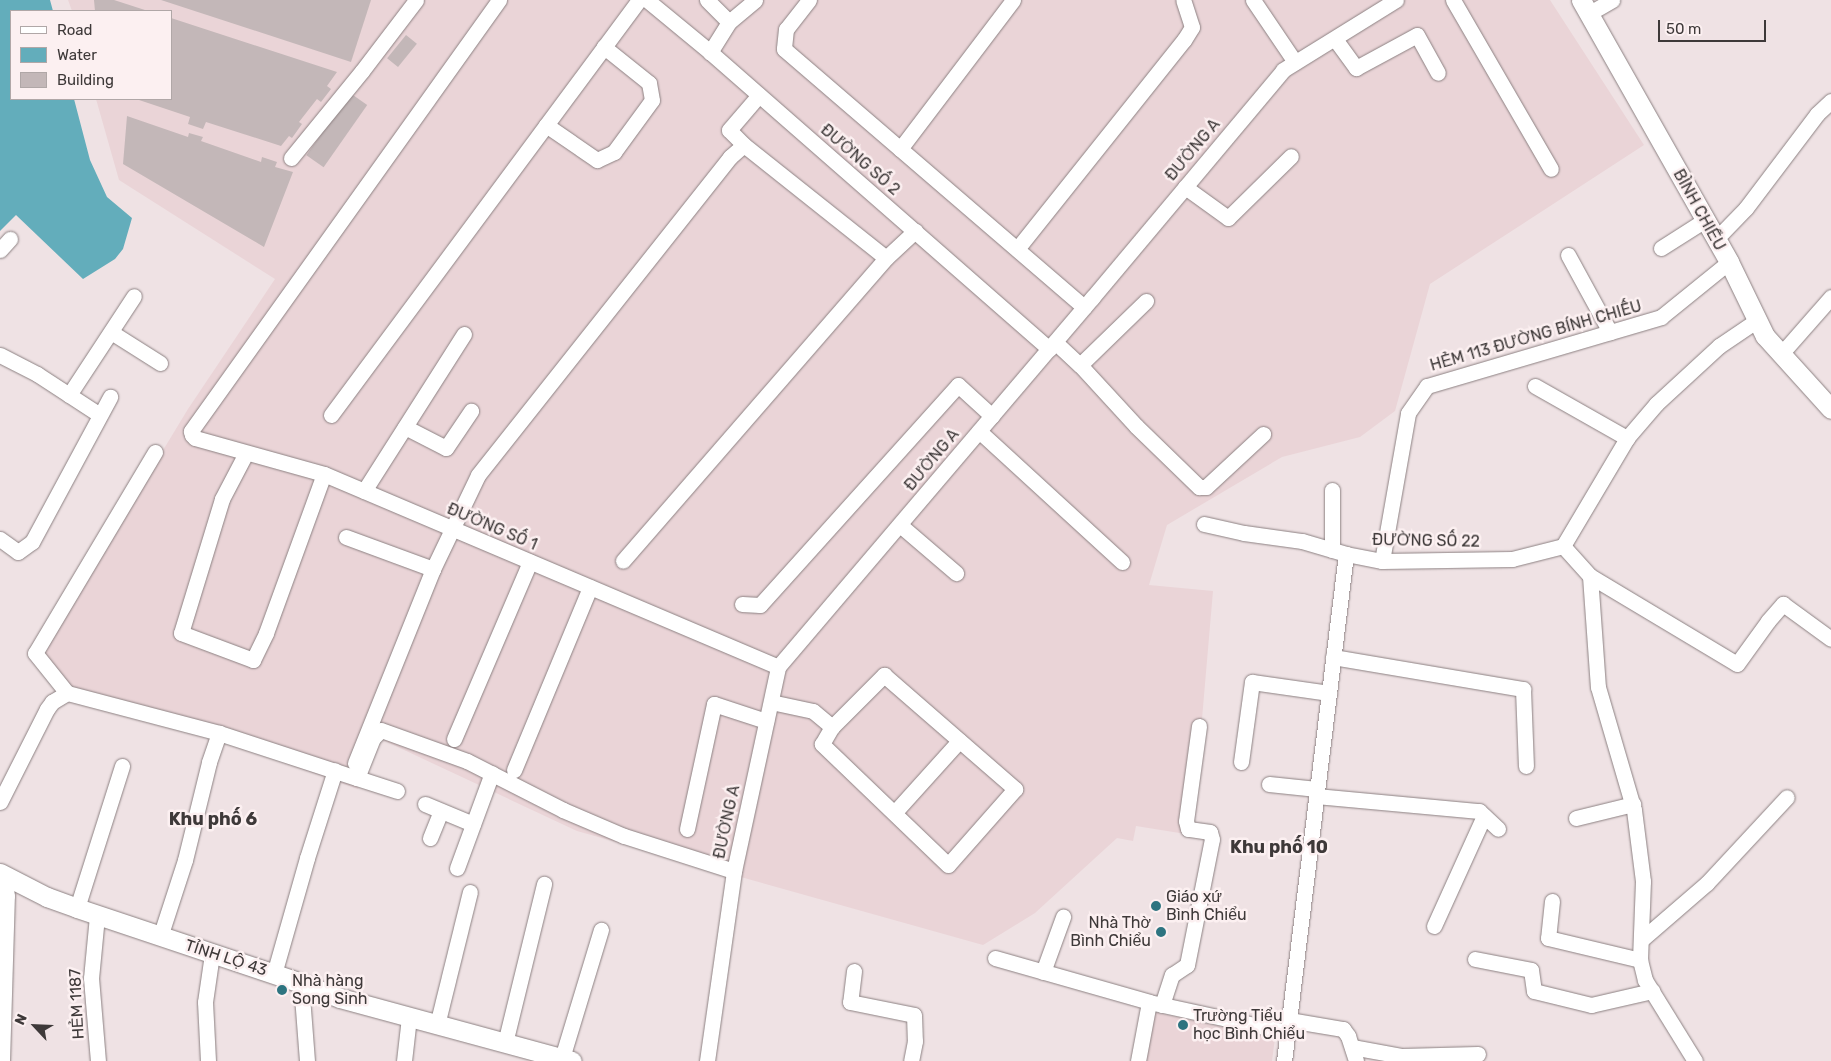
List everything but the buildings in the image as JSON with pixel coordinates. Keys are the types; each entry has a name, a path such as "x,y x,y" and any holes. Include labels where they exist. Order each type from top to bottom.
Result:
{"main road":[{"name":"BÌNH CHIỂU","path":"1585,7 1729,262 1756,321 1765,336 1831,409"},
{"name":"TỈNH LỘ 43","path":"2,874 47,897 97,916 301,983 340,998 567,1060"}],"street":[{"path":"290,158 362,71 416,0"},
{"name":"ĐƯỜNG SỐ 1","path":"500,0 191,431 195,438 324,474 778,667"},
{"path":"331,415 639,0"},
{"name":"ĐƯỜNG SỐ 2","path":"647,0 760,95 915,231 1052,345 1080,365 1142,432 1199,487 1206,487 1263,434"},
{"path":"707,0 730,22"},
{"path":"710,52 730,22 755,0"},
{"path":"810,0 786,29 784,49 1084,307"},
{"path":"900,149 1013,0"},
{"path":"1017,249 1184,40 1192,28 1183,0"},
{"path":"1253,0 1295,62"},
{"name":"ĐƯỜNG A","path":"707,1061 734,871 778,667 1283,70 1396,0"},
{"path":"1453,0 1551,169"},
{"path":"1585,7 1612,0"},
{"path":"1335,39 1356,68 1417,35 1438,73"},
{"path":"546,125 597,160 614,152 652,100 649,83 604,47"},
{"path":"760,95 729,130 744,145 886,258"},
{"path":"1716,239 1746,208 1817,114 1831,100"},
{"path":"356,771 432,569 478,475 730,157 744,145"},
{"path":"1185,187 1228,218 1291,156"},
{"path":"1661,248 1705,220"},
{"path":"623,561 886,258 915,231"},
{"path":"0,250 10,239"},
{"path":"1568,255 1610,332"},
{"name":"HẺM 113 ĐƯỜNG BÍNH CHIẾU","path":"1382,561 1408,413 1427,386 1661,317 1729,262"},
{"path":"69,394 134,296"},
{"path":"1781,354 1831,297"},
{"path":"1080,365 1146,301"},
{"path":"1756,321 1718,346 1679,381 1627,438 1563,546 1590,576 1738,664 1768,621 1783,604 1831,639"},
{"path":"111,332 160,363"},
{"path":"364,491 464,334"},
{"path":"0,355 69,394 100,415"},
{"path":"742,604 760,605 958,385 992,416"},
{"path":"1535,386 1627,438"},
{"path":"0,539 18,552 32,542 110,397"},
{"path":"405,427 446,448 471,411"},
{"path":"979,431 1122,562"},
{"path":"155,452 35,654 67,693 219,733 335,770 356,771 397,791"},
{"path":"246,453 222,499 181,633 253,660 266,633 324,474"},
{"path":"1284,1061 1334,657 1339,552 1332,490"},
{"name":"ĐƯỜNG SỐ 22","path":"1204,524 1244,533 1302,541 1339,552 1382,561 1512,559 1563,546"},
{"path":"900,525 956,573"},
{"path":"346,536 432,569"},
{"path":"454,739 530,562"},
{"path":"1590,576 1598,687 1632,804 1643,881 1640,960 1645,980 1695,1061"},
{"path":"514,770 590,587"},
{"path":"1334,657 1524,689 1526,766"},
{"path":"884,675 1015,789 948,865 895,812 822,744 832,727 884,675"},
{"path":"1240,762 1252,682 1329,693"},
{"path":"0,802 47,708 52,702 67,693"},
{"path":"770,702 813,711 832,727"},
{"path":"687,829 714,704 766,722"},
{"path":"1138,1061 1155,1004 1172,975 1187,965 1212,839 1210,832 1187,827 1187,811 1199,726"},
{"path":"356,771 373,738 381,730 467,761 492,772 562,810 624,836 734,871"},
{"path":"160,936 185,860 209,762 219,733"},
{"path":"895,812 959,741"},
{"path":"77,908 122,766"},
{"path":"274,974 307,858 335,770"},
{"path":"457,868 492,772"},
{"path":"1269,784 1317,792 1480,812 1498,829"},
{"path":"1641,940 1707,883 1787,796"},
{"path":"425,804 473,824"},
{"path":"1576,818 1632,804"},
{"path":"430,838 441,810"},
{"path":"1434,926 1484,816"},
{"path":"2,874 7,896 2,1061"},
{"path":"505,1043 544,884"},
{"path":"437,1025 470,892"},
{"path":"1552,901 1548,938 1640,960"},
{"name":"HẺM 1187","path":"97,916 91,978 98,1061"},
{"path":"1043,972 1063,917"},
{"path":"567,1060 601,930"},
{"path":"208,1061 204,1002 212,954"},
{"path":"995,958 1155,1004 1288,1026 1343,1029 1348,1036 1354,1054 1402,1056 1478,1054"},
{"path":"1475,959 1531,970 1534,991 1591,1005 1652,990"},
{"path":"854,970 850,1002 914,1015 914,1041 911,1061"},
{"path":"301,983 307,1061"},
{"path":"404,1061 409,1017"}],"shaded area":[{"path":"68,0 1550,0 1644,145 1430,284 1395,411 1360,437 1282,457 1167,525 1149,585 1213,591 1192,835 1136,826 1133,841 1117,838 1035,913 983,945 577,831 370,734 358,789 66,685 42,650 188,409 275,279 119,180 96,100 172,100 172,10 72,10"},
{"name":"Trường Tiểu học Bình Chiểu","path":"1154,1012 1275,1038 1272,1061 1143,1061"}],"water":[{"path":"0,0 50,0 53,10 10,10 10,100 74,100 90,160 107,197 132,218 123,249 115,259 83,279 16,215 0,231"}],"place":[{"name":"Giáo xứ Bình Chiểu","path":"1156,906"},
{"name":"Nhà Thờ Bình Chiểu","path":"1161,932"},
{"name":"Nhà hàng Song Sinh","path":"282,990"},
{"name":"Trường Tiểu học Bình Chiểu","path":"1183,1025"}],"district":[{"name":"Khu phố 6","path":"213,819"},
{"name":"Khu phố 10","path":"1279,847"}]}
